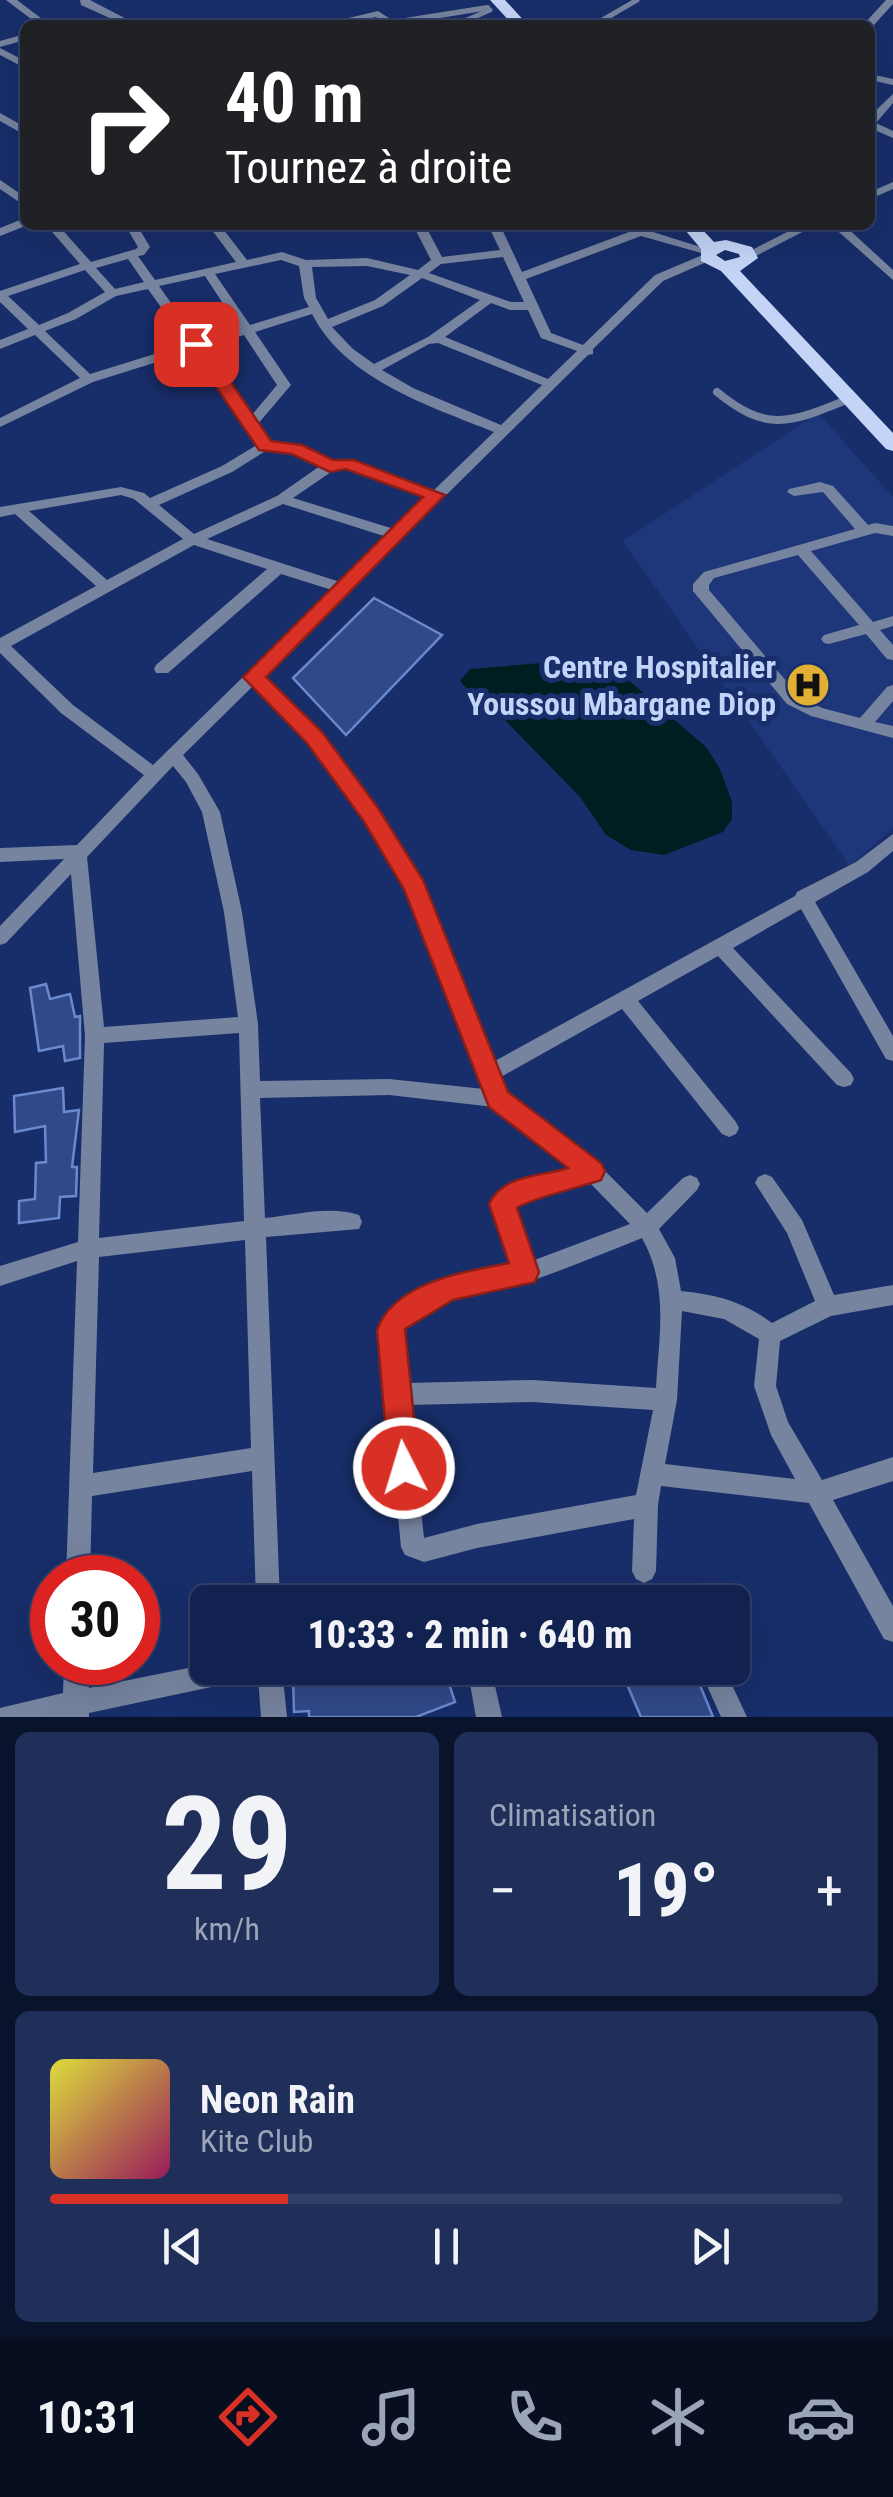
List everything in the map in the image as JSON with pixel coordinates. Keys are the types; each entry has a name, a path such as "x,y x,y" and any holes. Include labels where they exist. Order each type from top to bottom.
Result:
{"main road":[{"path":"482,4 512,20"},
{"path":"692,230 708,252 739,257 850,399 893,445"},
{"path":"715,230 893,422"}],"street":[{"path":"13,0 39,20"},
{"path":"85,0 84,3 122,20"},
{"path":"873,20 891,2"},
{"path":"408,20 482,4"},
{"path":"349,20 378,14 385,20"},
{"path":"875,117 893,97"},
{"path":"57,230 112,293"},
{"path":"88,380 0,295 144,248 134,230"},
{"path":"218,230 244,264"},
{"path":"422,230 438,261"},
{"path":"496,230 550,338 588,351"},
{"path":"634,230 708,252"},
{"path":"739,257 799,230"},
{"path":"842,230 893,276"},
{"path":"520,277 640,232"},
{"path":"0,938 78,852 394,534 588,351 659,278 708,252"},
{"path":"325,325 379,302 438,261 508,253"},
{"path":"131,254 265,446"},
{"path":"0,345 72,316 112,293 282,256 305,264 368,262 421,274 488,300 515,307 533,306"},
{"path":"305,264 304,283 338,343 374,370 448,409 503,432"},
{"path":"208,271 284,385 249,428"},
{"path":"374,370 434,338 488,300"},
{"path":"0,423 88,380 316,309"},
{"path":"434,338 552,385"},
{"path":"148,504 227,469 265,446 296,449 330,466"},
{"path":"155,776 67,709 0,645 193,540 282,500 330,466 348,464 436,495"},
{"path":"794,492 820,486 828,489 865,531"},
{"path":"0,512 122,492 139,496 193,540 341,588"},
{"path":"282,500 394,534"},
{"path":"18,509 106,587"},
{"path":"893,531 865,531 709,575 703,578 701,590 792,700 863,726 893,732"},
{"path":"801,549 893,655"},
{"path":"162,669 278,569"},
{"path":"829,639 893,621"},
{"path":"253,677 314,738 370,814 415,887 498,1099 592,1171 646,1228 664,1258 672,1300 666,1400 646,1505 644,1571"},
{"path":"863,726 893,692"},
{"path":"173,755 192,778 211,812 233,912 248,1024 268,1585"},
{"path":"488,1074 862,867 893,841"},
{"path":"0,855 78,852"},
{"path":"78,852 95,1036 79,1555"},
{"path":"804,897 893,1052"},
{"path":"719,945 844,1079"},
{"path":"626,1000 729,1128"},
{"path":"95,1036 248,1024"},
{"path":"253,1090 389,1087 498,1099"},
{"path":"526,1272 502,1204 518,1191 551,1186 592,1171"},
{"path":"646,1505 477,1536 424,1550 413,1548 391,1330 394,1320 448,1288 526,1272 646,1228 690,1184"},
{"path":"765,1184 795,1227 828,1306"},
{"path":"0,1276 86,1249 330,1220 352,1222"},
{"path":"770,1335 828,1306 893,1295"},
{"path":"672,1300 717,1303 754,1321 770,1335"},
{"path":"770,1335 764,1386 779,1427 893,1630"},
{"path":"398,1396 469,1390 599,1392 666,1400"},
{"path":"81,1486 264,1458"},
{"path":"652,1474 819,1493 893,1469"},
{"path":"9,1717 76,1709 190,1682"},
{"path":"271,1685 274,1717"},
{"path":"482,1685 489,1717"},
{"path":"720,1685 734,1717"}],"lane":[{"path":"603,20 637,0"},
{"path":"717,392 740,414 761,422 800,418 850,399"}],"shaded area":[{"name":"Centre Hospitalier Youssou Mbargane Diop","path":"818,413 893,497 893,828 850,866 623,541"},
{"path":"578,660 624,676 707,748 732,802 732,819 723,832 664,855 631,850 606,835 580,797 500,715 475,698 460,681 470,669"}],"building":[{"path":"374,598 442,635 346,735 293,678"},
{"path":"46,984 50,999 70,994 75,1017 80,1016 80,1058 65,1061 63,1046 39,1051 30,988"},
{"path":"63,1088 64,1112 79,1110 72,1167 77,1167 76,1196 60,1197 59,1218 19,1223 19,1201 35,1199 36,1163 46,1162 45,1126 15,1132 14,1096"},
{"path":"293,1685 450,1685 455,1702 416,1717 309,1717 309,1711 294,1712"},
{"path":"627,1685 700,1685 713,1717 641,1717"}],"place":[{"name":"Centre Hospitalier Youssou Mbargane Diop","path":"808,685"}],"route":[{"path":"196,344 249,428 265,446 296,449 330,466 348,464 436,495 253,677 314,738 370,814 415,887 498,1099 592,1171 551,1186 518,1191 502,1204 526,1272 448,1288 394,1320 391,1330 404,1468"}]}
